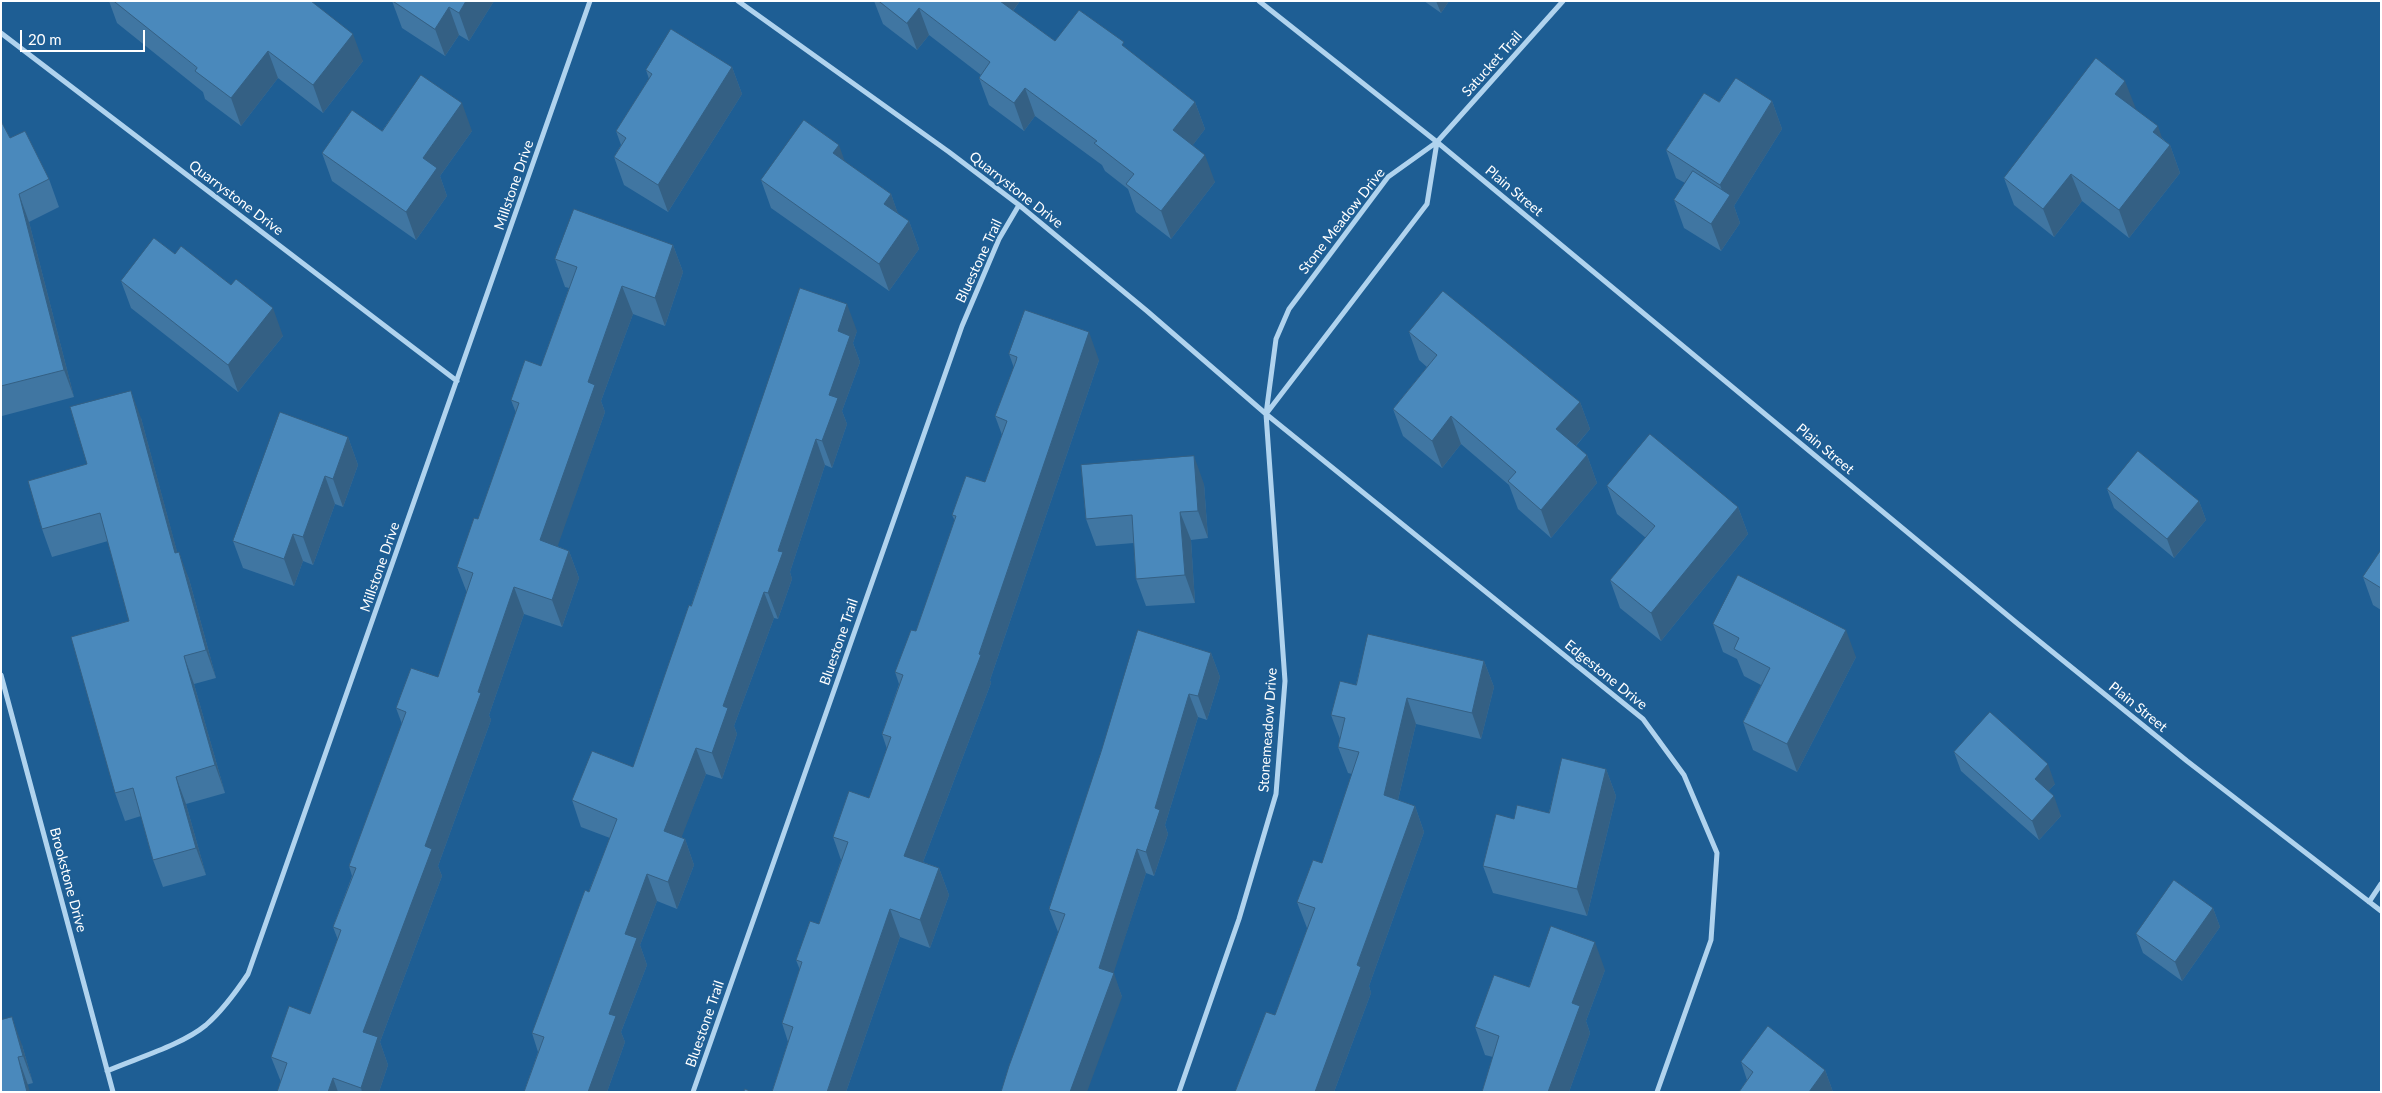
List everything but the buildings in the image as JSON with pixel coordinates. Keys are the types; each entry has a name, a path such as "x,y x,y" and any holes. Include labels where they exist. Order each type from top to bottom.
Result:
{"street":[{"name":"Millstone Drive","path":"107,1071 184,1039 205,1026 222,1009 248,974 590,1"},
{"name":"Quarrystone Drive","path":"738,1 1019,205 1266,414"},
{"name":"Plain Street","path":"1259,1 1437,142 2186,761 2381,911"},
{"name":"Satucket Trail","path":"1437,142 1563,1"},
{"name":"Quarrystone Drive","path":"1,33 457,381"},
{"path":"1266,414 1427,204 1437,142"},
{"name":"Stone Meadow Drive","path":"1266,414 1276,339 1290,309 1388,177 1437,142"},
{"name":"Bluestone Trail","path":"693,1092 962,326 999,239 1019,205"},
{"name":"Stonemeadow Drive","path":"1179,1092 1240,919 1276,794 1285,681 1266,414"},
{"name":"Edgestone Drive","path":"1266,414 1644,720 1684,775 1717,853 1711,940 1657,1092"},
{"name":"Brookstone Drive","path":"1,675 113,1092"},
{"path":"2369,902 2381,884"}]}
